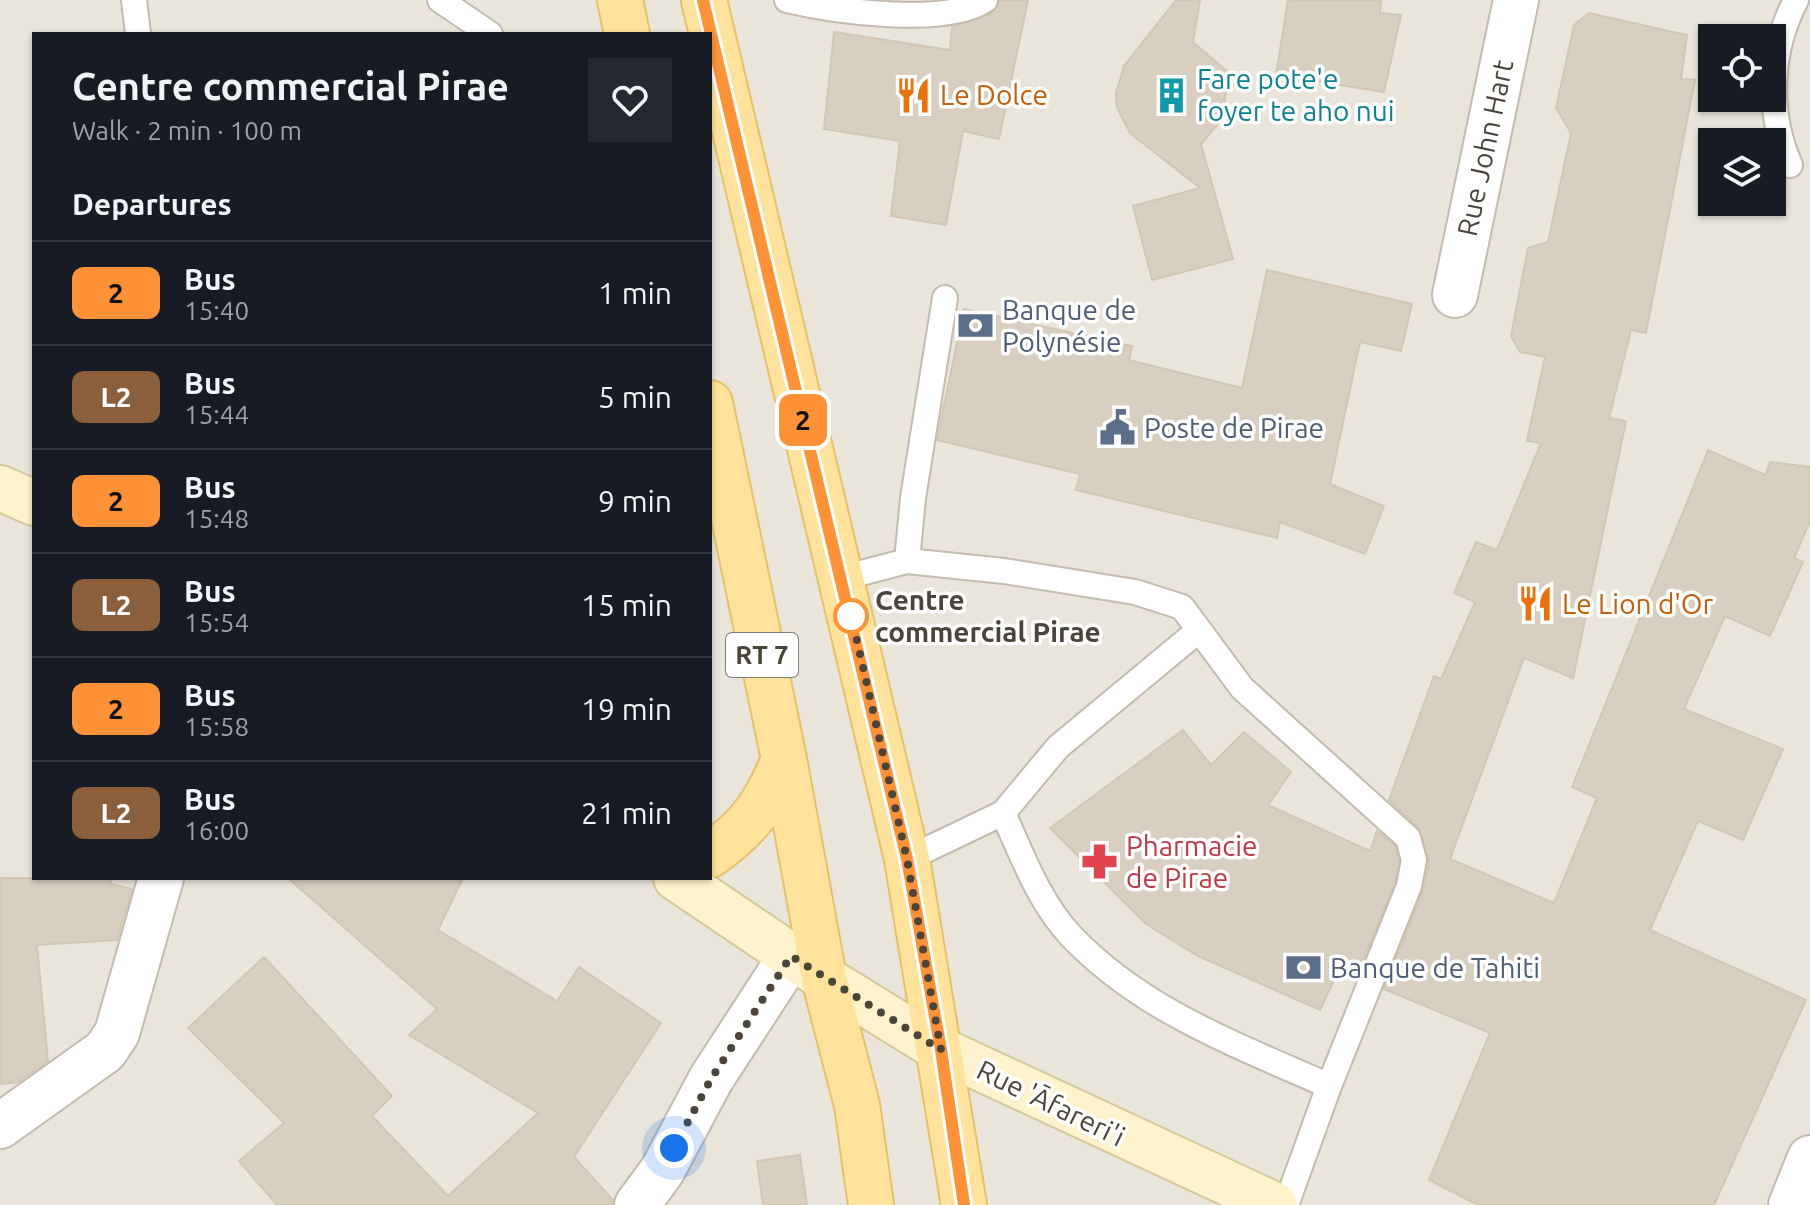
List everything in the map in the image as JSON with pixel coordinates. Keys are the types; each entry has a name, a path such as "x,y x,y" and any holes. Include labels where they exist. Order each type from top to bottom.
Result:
{"main road":[{"path":"620,0 627,32"},
{"path":"704,0 712,32"},
{"path":"712,34 907,859 941,1050 964,1205"},
{"name":"RT 7","path":"712,413 784,759 808,967 857,1105 871,1205"},
{"path":"0,488 32,502"},
{"path":"712,854 751,821 769,797 784,759"},
{"name":"Rue 'Āfareri'i","path":"679,880 808,967 941,1050 1275,1205"}],"street":[{"name":"Rue John Hart","path":"1455,295 1516,0"},
{"path":"0,1126 105,1051 117,1033 160,880"},
{"path":"637,1205 662,1171 711,1079 808,967"},
{"path":"1791,1205 1810,1158"}],"lane":[{"path":"134,0 138,32"},
{"path":"440,0 487,32"},
{"path":"787,0 820,7 908,15 972,9 985,0"},
{"path":"1790,165 1777,135 1774,75 1788,17 1796,0"},
{"path":"907,561 913,498 945,298"},
{"path":"842,578 907,561 1004,571 1135,592 1182,607 1242,688 1408,838 1414,860 1409,886 1329,1086 1286,1205"},
{"path":"907,859 1003,813 1058,747 1199,630"},
{"path":"1003,813 1033,881 1070,935 1137,993 1195,1026 1329,1086"}],"shaded area":[{"path":"0,0 1810,0 1810,1205 0,1205"}],"building":[{"path":"1000,0 1028,0 999,139 963,131 946,225 891,216 900,141 824,129 834,32 950,50 952,27 991,14"},
{"path":"1176,0 1200,0 1193,42 1229,73 1223,112 1218,124 1201,144 1233,259 1152,280 1133,206 1200,188 1130,133 1117,108 1116,93 1124,66"},
{"path":"1288,0 1381,0 1380,13 1401,15 1384,92 1276,75"},
{"path":"1589,13 1687,35 1681,79 1695,80 1646,333 1631,330 1609,418 1626,421 1573,678 1524,658 1450,859 1554,903 1597,798 1572,787 1708,450 1765,475 1770,462 1810,467 1810,521 1794,558 1803,562 1770,636 1725,616 1684,709 1783,749 1743,840 1698,821 1650,930 1806,1000 1714,1205 1478,1205 1429,1180 1490,1033 1384,989 1423,891 1429,862 1419,828 1389,800 1434,676 1441,679 1475,602 1454,593 1476,542 1497,550 1541,443 1527,441 1545,357 1520,352 1511,336 1528,248 1548,242 1571,133 1556,108 1574,25"},
{"name":"Poste de Pirae","path":"1267,270 1412,304 1401,351 1360,342 1330,484 1384,506 1365,554 1280,522 1277,538 1076,490 1080,474 937,440 964,309 1132,346 1129,360 1242,388"},
{"path":"1183,730 1211,765 1244,732 1291,772 1268,805 1370,851 1377,831 1395,846 1399,861 1395,882 1356,978 1339,970 1320,1010 1198,956 1146,924 1050,828"},
{"path":"0,878 111,880 110,884 132,889 117,940 37,945 48,1061 18,1082 0,1084"},
{"path":"290,880 462,880 438,930 557,1001 579,967 661,1023 574,1157 613,1200 612,1205 277,1205 239,1161 284,1123 188,1028 264,957 392,1096 372,1116 448,1196 538,1113 409,1035 437,1009"},
{"path":"800,1155 807,1205 763,1205 757,1161"}],"bus line":[{"name":"2","path":"703,0 710,32"},
{"name":"2","path":"712,40 907,859 941,1050 964,1205"}],"place":[{"name":"Le Dolce","path":"914,95"},
{"name":"Fare pote'e foyer te aho nui","path":"1171,95"},
{"name":"Banque de Polynésie","path":"976,326"},
{"name":"Poste de Pirae","path":"1118,428"},
{"name":"Le Lion d'Or","path":"1536,604"},
{"name":"Centre commercial Pirae","path":"851,616"},
{"name":"Pharmacie de Pirae","path":"1100,862"},
{"name":"Banque de Tahiti","path":"1304,968"}],"route":[{"path":"674,1148 711,1079 791,956 941,1050 907,859 849,606 851,616"}]}
